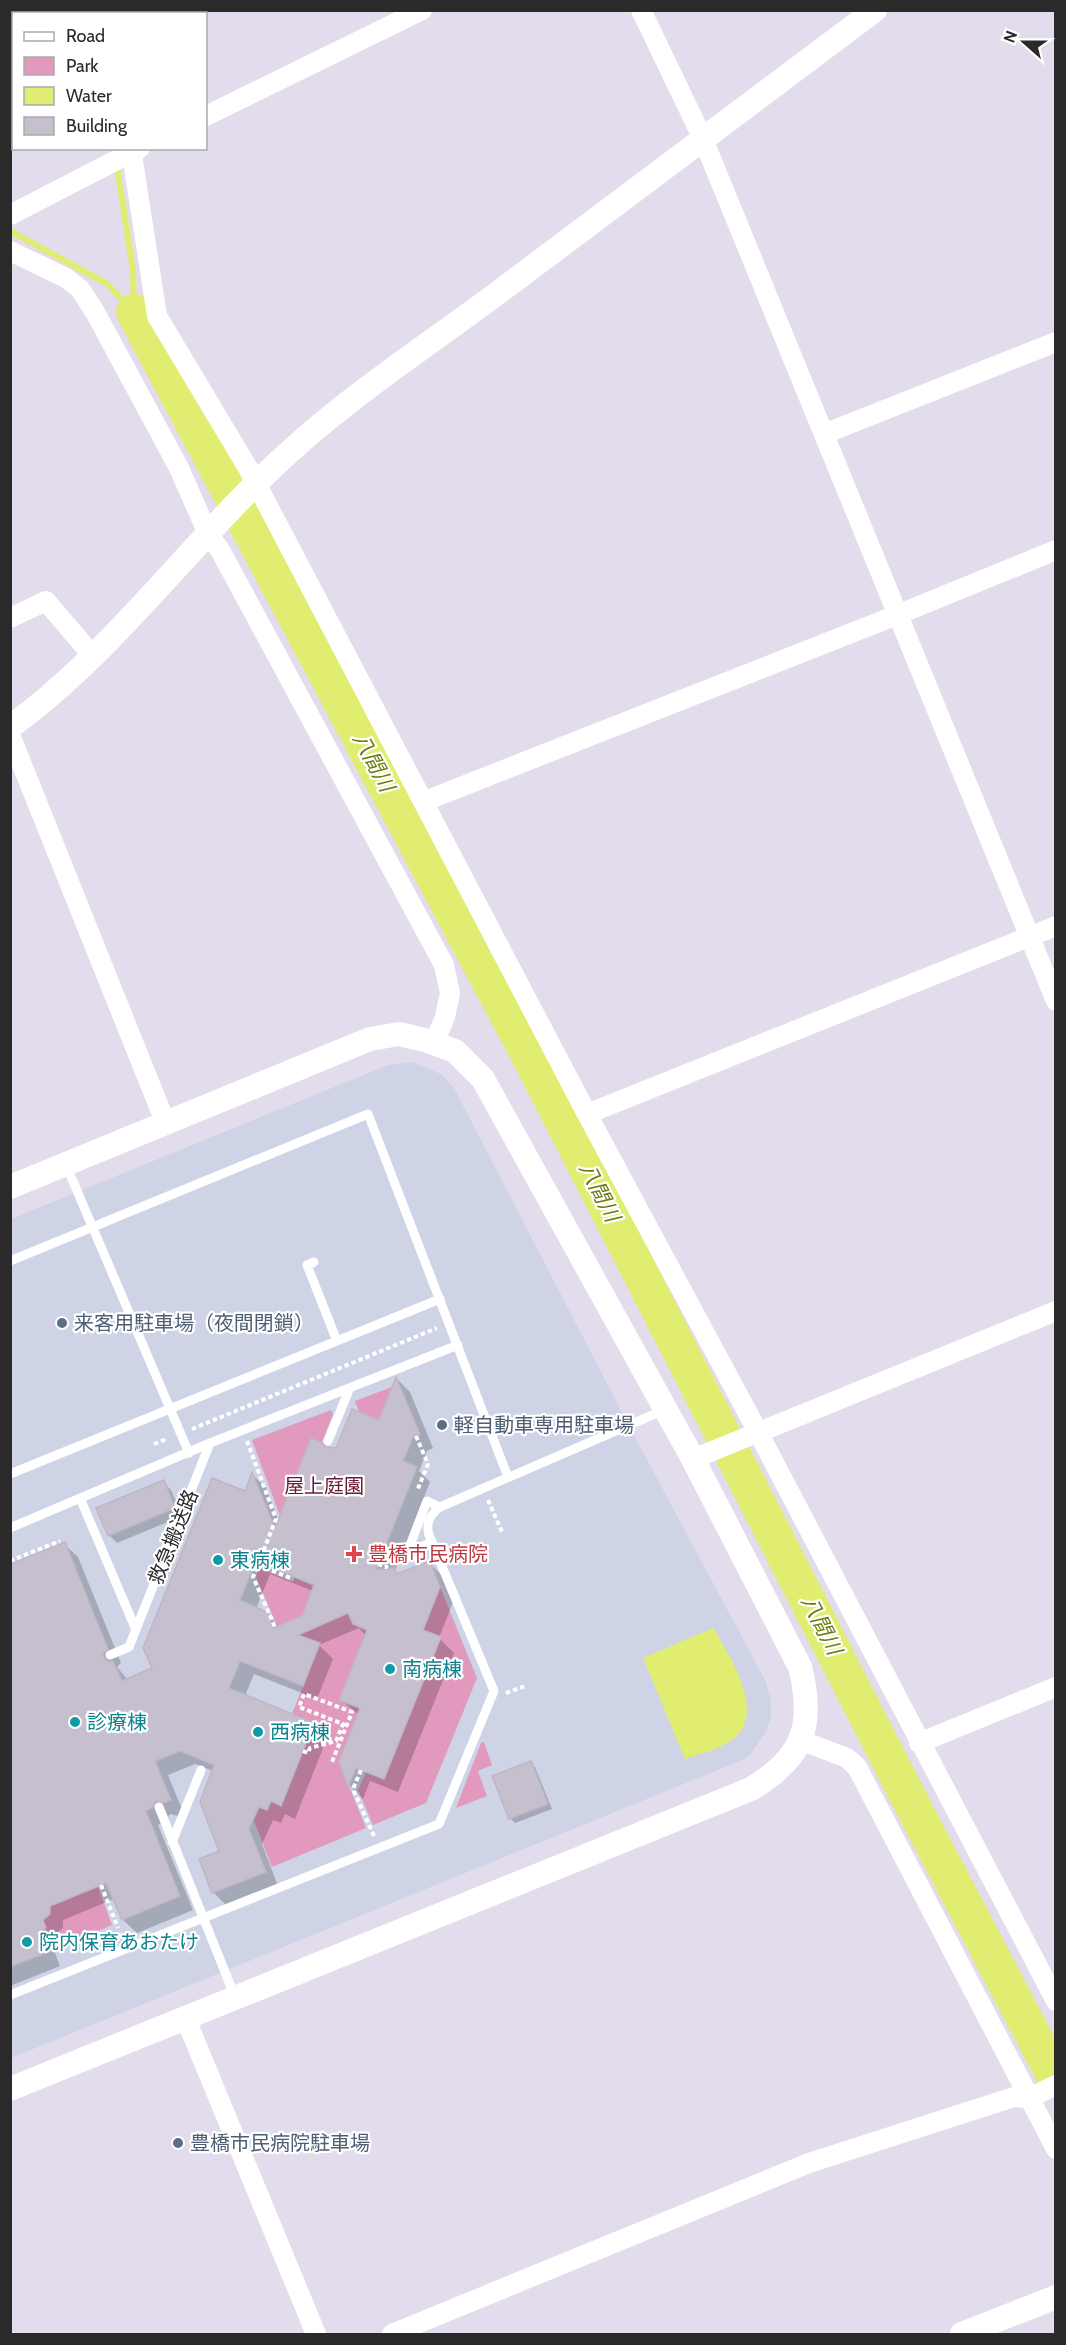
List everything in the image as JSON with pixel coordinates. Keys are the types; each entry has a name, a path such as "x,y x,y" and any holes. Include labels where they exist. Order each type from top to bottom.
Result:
{"street":[{"path":"207,116 422,10"},
{"path":"641,10 703,139 1056,1001"},
{"path":"10,727 45,701 256,483 347,403 875,10"},
{"path":"10,215 99,158 134,150 157,316 256,483 754,1434 1056,2001"},
{"path":"10,251 66,278 80,289 95,312 179,468 226,560 444,965 450,993 445,1017 434,1043"},
{"path":"824,434 1056,342"},
{"path":"424,801 1056,550"},
{"path":"10,618 46,601 92,655"},
{"path":"10,735 166,1124"},
{"path":"587,1114 1056,926"},
{"path":"10,1186 370,1039 399,1034 455,1051 483,1079 664,1410 699,1456 800,1667 806,1691 807,1715 800,1740 786,1763 771,1776 750,1788 10,2089"},
{"path":"699,1456 1056,1311"},
{"path":"919,1743 1056,1687"},
{"path":"800,1740 847,1758 857,1767 1056,2149"},
{"path":"185,2017 316,2334"},
{"path":"392,2334 809,2163 1014,2097 1029,2098 1056,2085"},
{"path":"962,2334 1056,2296"}],"lane":[{"path":"10,1261 368,1114 508,1477"},
{"path":"66,1165 189,1453"},
{"path":"314,1262 306,1265 337,1341"},
{"path":"10,1474 440,1299"},
{"path":"10,1528 210,1443 458,1345"},
{"path":"328,1441 349,1390"},
{"path":"10,1995 439,1824 494,1691 426,1527 431,1514 440,1507 664,1410"},
{"name":"救急搬送路","path":"110,1655 129,1647 210,1443"},
{"name":"救急搬送路","path":"80,1498 136,1630"},
{"path":"415,1550 411,1543 427,1501 440,1507"},
{"path":"398,1557 432,1542"},
{"path":"172,1842 201,1770"},
{"path":"159,1807 235,1997"}],"path":[{"path":"188,1431 440,1328 437,1321"},
{"path":"154,1444 171,1438"},
{"path":"247,1441 276,1519 254,1577 275,1627"},
{"path":"483,1488 502,1532"},
{"path":"10,1561 60,1541"},
{"path":"258,1565 293,1579"},
{"path":"501,1695 525,1686"},
{"path":"303,1751 308,1753 310,1748 336,1741 343,1724 299,1707 304,1694 352,1712 332,1762"},
{"path":"360,1770 353,1789 379,1848"},
{"path":"101,1885 118,1928"}],"shaded area":[{"name":"豊橋市民病院","path":"412,1062 441,1074 454,1088 629,1426 766,1682 771,1700 771,1718 766,1732 749,1756 740,1761 11,2058 11,1219 388,1065"}],"green space":[{"path":"392,1387 400,1405 387,1400 379,1420 359,1412 355,1401"},
{"path":"331,1410 333,1414 322,1442 311,1438 280,1516 252,1440"},
{"path":"259,1568 293,1582 295,1577 314,1585 306,1605 310,1613 277,1626 256,1577"},
{"path":"434,1572 477,1678 426,1803 373,1825 358,1790 366,1772 384,1779 441,1638 423,1630"},
{"path":"348,1613 353,1624 367,1630 339,1700 360,1708 339,1761 366,1828 272,1867 254,1821 250,1819 259,1807 267,1810 271,1801 281,1805 314,1723 292,1714 320,1644 298,1635"},
{"path":"484,1742 492,1765 478,1771 487,1796 456,1808 481,1743"},
{"path":"98,1887 112,1925 48,1952 39,1931 46,1928 40,1914 48,1907"}],"water":[{"path":"713,1628 743,1686 746,1718 741,1731 729,1742 685,1759 643,1658"}],"building":[{"path":"396,1377 420,1434 413,1437 403,1461 417,1467 376,1570 395,1568 397,1574 430,1561 440,1587 423,1630 441,1637 384,1779 356,1768 348,1787 339,1761 360,1708 339,1700 367,1630 353,1624 348,1613 298,1635 320,1643 303,1686 240,1661 229,1688 314,1723 281,1806 271,1801 267,1810 259,1807 249,1829 266,1872 212,1893 199,1859 219,1851 200,1802 214,1765 180,1751 155,1761 171,1800 164,1803 156,1801 152,1808 146,1811 180,1896 122,1920 106,1883 50,1906 50,1914 43,1920 46,1928 39,1931 48,1952 10,1967 10,1564 65,1542 108,1649 103,1654 104,1658 109,1662 113,1661 122,1681 152,1668 143,1648 212,1478 245,1491 252,1472 275,1528 311,1438 326,1447 336,1448 352,1409 379,1420","holes":["256,1561 314,1585 302,1616 273,1628 267,1612 240,1600"]},
{"path":"164,1480 175,1508 108,1536 96,1508"},
{"path":"531,1761 548,1804 509,1819 492,1776"}],"waterway":[{"path":"114,150 133,270 134,312"},
{"path":"10,231 106,283 134,311"},
{"name":"八間川","path":"134,312 535,1067 904,1789 1056,2079"}],"place":[{"name":"来客用駐車場（夜間閉鎖）","path":"62,1323"},
{"name":"軽自動車専用駐車場","path":"442,1425"},
{"name":"豊橋市民病院","path":"354,1554"},
{"name":"東病棟","path":"218,1560"},
{"name":"南病棟","path":"390,1669"},
{"name":"診療棟","path":"75,1722"},
{"name":"西病棟","path":"258,1732"},
{"name":"院内保育あおたけ","path":"27,1942"},
{"name":"豊橋市民病院駐車場","path":"178,2143"}],"park label":[{"name":"屋上庭園","path":"324,1486"}]}
